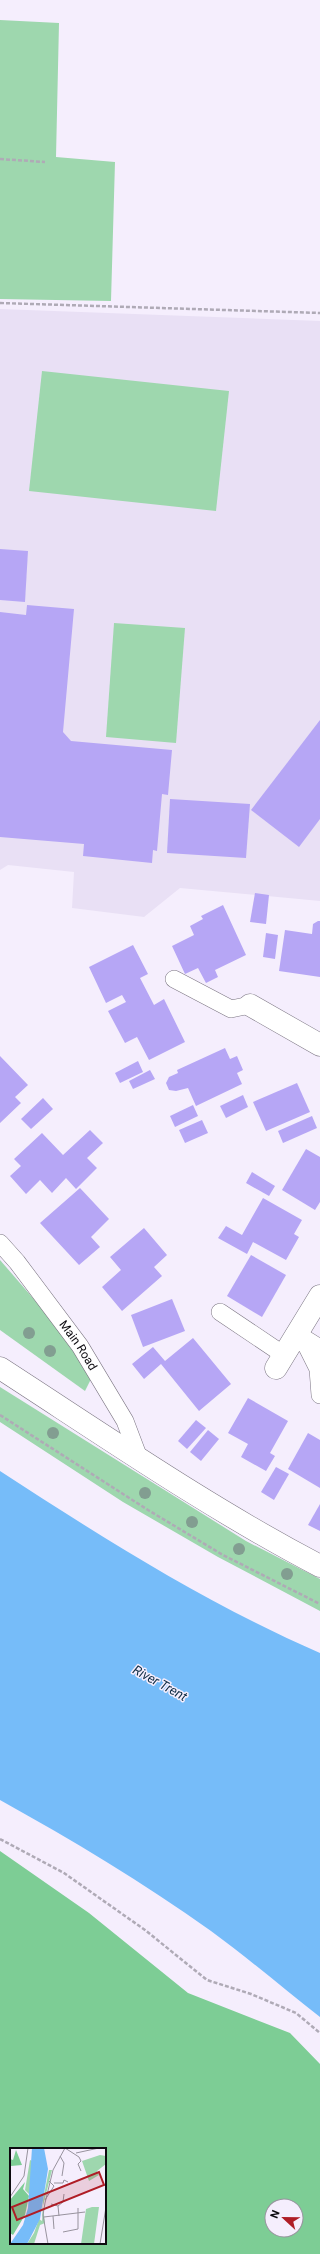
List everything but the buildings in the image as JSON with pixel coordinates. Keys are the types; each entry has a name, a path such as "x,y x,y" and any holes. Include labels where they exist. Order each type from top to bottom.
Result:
{"street":[{"path":"250,1005 320,1045"},
{"path":"280,1362 307,1342 320,1296"},
{"path":"0,1368 261,1535 320,1566"}],"lane":[{"path":"174,978 231,1009 250,1005"},
{"name":"Main Road","path":"0,1243 17,1262 80,1346 124,1421 139,1458"},
{"path":"220,1312 280,1362"},
{"path":"307,1342 318,1369 320,1395"}],"path":[{"path":"0,159 45,162"},
{"path":"0,303 320,313"},
{"path":"0,1415 148,1510 223,1555 320,1604"},
{"path":"0,1838 64,1873 145,1930 207,1980 251,1994 296,2013 320,2033"}],"shaded area":[{"path":"0,309 320,321 320,901 180,888 144,917 72,908 74,872 8,865 0,870"}],"green space":[{"path":"0,20 59,23 56,157 115,162 111,301 0,299"},
{"path":"42,371 229,391 216,511 29,491"},
{"path":"114,623 185,628 176,743 106,737"},
{"path":"0,1260 64,1334 91,1379 85,1391 0,1330"},
{"path":"0,1387 246,1541 320,1579 320,1611 218,1557 123,1502 0,1422"},
{"path":"0,1851 89,1913 188,1993 290,2033 320,2064 320,2254 0,2254"}],"water":[{"name":"River Trent","path":"0,1471 78,1521 196,1592 278,1634 320,1653 320,2017 239,1952 186,1913 107,1862 0,1800"}]}
